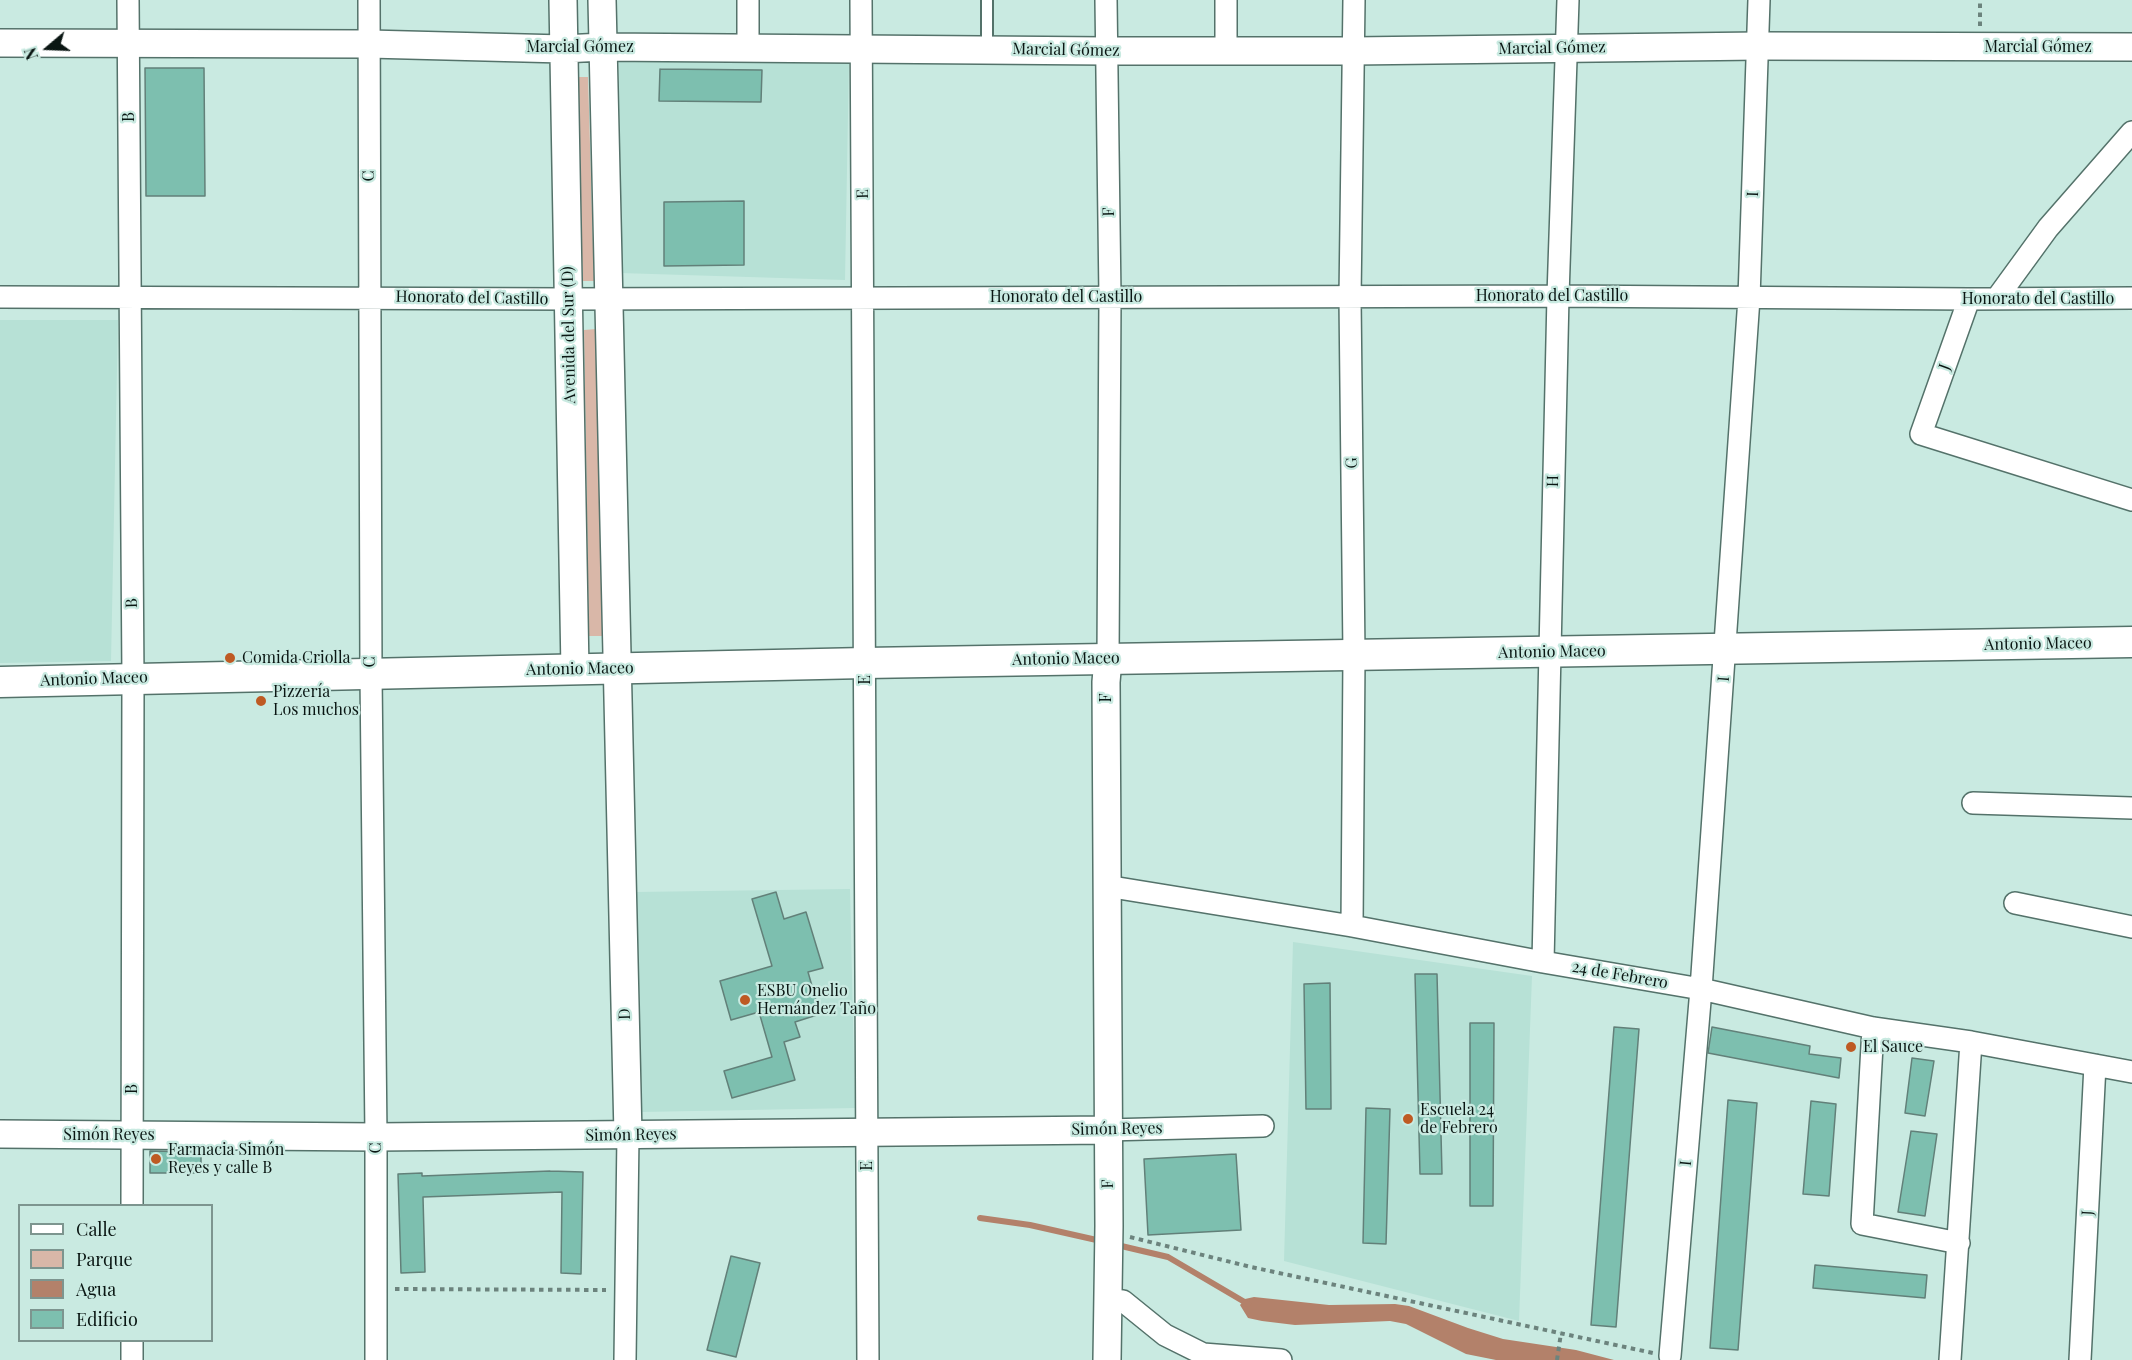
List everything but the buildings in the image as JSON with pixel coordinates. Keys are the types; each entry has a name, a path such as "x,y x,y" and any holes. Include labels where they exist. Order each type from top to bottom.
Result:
{"main road":[{"name":"Antonio Maceo","path":"0,682 865,663 2132,642"}],"street":[{"name":"B","path":"128,0 133,678 132,1204"},
{"name":"C","path":"369,0 370,675 376,1137 376,1360"},
{"name":"Avenida del Sur (D)","path":"563,0 575,669"},
{"path":"602,0 617,669"},
{"path":"748,0 748,48"},
{"name":"E","path":"861,0 868,1360"},
{"name":"F","path":"1107,0 1110,297 1106,682 1107,1360"},
{"path":"1226,0 1226,50"},
{"name":"G","path":"1352,926 1354,655 1350,297 1354,0"},
{"name":"H","path":"1544,962 1549,652 1568,0"},
{"name":"I","path":"1670,1356 1701,989 1726,649 1749,298 1759,0"},
{"name":"Marcial Gómez","path":"0,43 369,44 563,49 603,47 1107,51 1353,51 1759,46 2132,47"},
{"path":"1997,298 2048,228 2132,132"},
{"name":"Honorato del Castillo","path":"0,297 569,299 1558,296 1969,300 2132,298"},
{"name":"J","path":"1969,300 1921,434 2132,500"},
{"name":"D","path":"617,669 628,1135 625,1360"},
{"path":"1973,803 2132,808"},
{"name":"24 de Febrero","path":"1106,886 1352,926 1701,989 1873,1028 1971,1042 2132,1072"},
{"path":"2015,903 2132,927"},
{"path":"1873,1028 1862,1224 1959,1243"},
{"path":"1950,1360 1971,1042"},
{"name":"J","path":"2080,1360 2095,1065"},
{"name":"Simón Reyes","path":"0,1134 376,1137 1107,1130 1263,1126"},
{"path":"1107,1291 1165,1335 1203,1354 1281,1360"},
{"path":"132,1342 132,1360"}],"lane":[{"path":"987,0 987,49"}],"path":[{"path":"1108,1226 1132,1238 1240,1264 1670,1356"},
{"path":"376,1289 626,1291"},
{"path":"1557,1360 1561,1333"}],"shaded area":[{"path":"849,60 845,280 620,273 619,62"},
{"path":"0,320 118,320 111,661 0,663"},
{"name":"ESBU Onelio Hernández Taño","path":"850,889 855,1108 641,1112 636,892"},
{"name":"Escuela 24 de Febrero","path":"1293,942 1532,976 1519,1321 1284,1261"}],"green space":[{"path":"574,77 588,77 594,281 583,281"},
{"path":"596,329 603,636 589,636 584,330"}],"water":[{"path":"1254,1297 1329,1305 1395,1304 1409,1306 1503,1339 1576,1350 1614,1360 1496,1360 1466,1354 1406,1324 1390,1321 1295,1325 1262,1321 1248,1318 1240,1305 1245,1299"}],"waterway":[{"path":"980,1218 1030,1225 1101,1241"},
{"path":"1117,1245 1168,1257 1248,1304"}],"place":[{"name":"Comida Criolla","path":"230,658"},
{"name":"Pizzería Los muchos","path":"261,701"},
{"name":"ESBU Onelio Hernández Taño","path":"745,1000"},
{"name":"El Sauce","path":"1851,1047"},
{"name":"Escuela 24 de Febrero","path":"1408,1119"},
{"name":"Farmacia Simón Reyes y calle B","path":"156,1159"}]}
